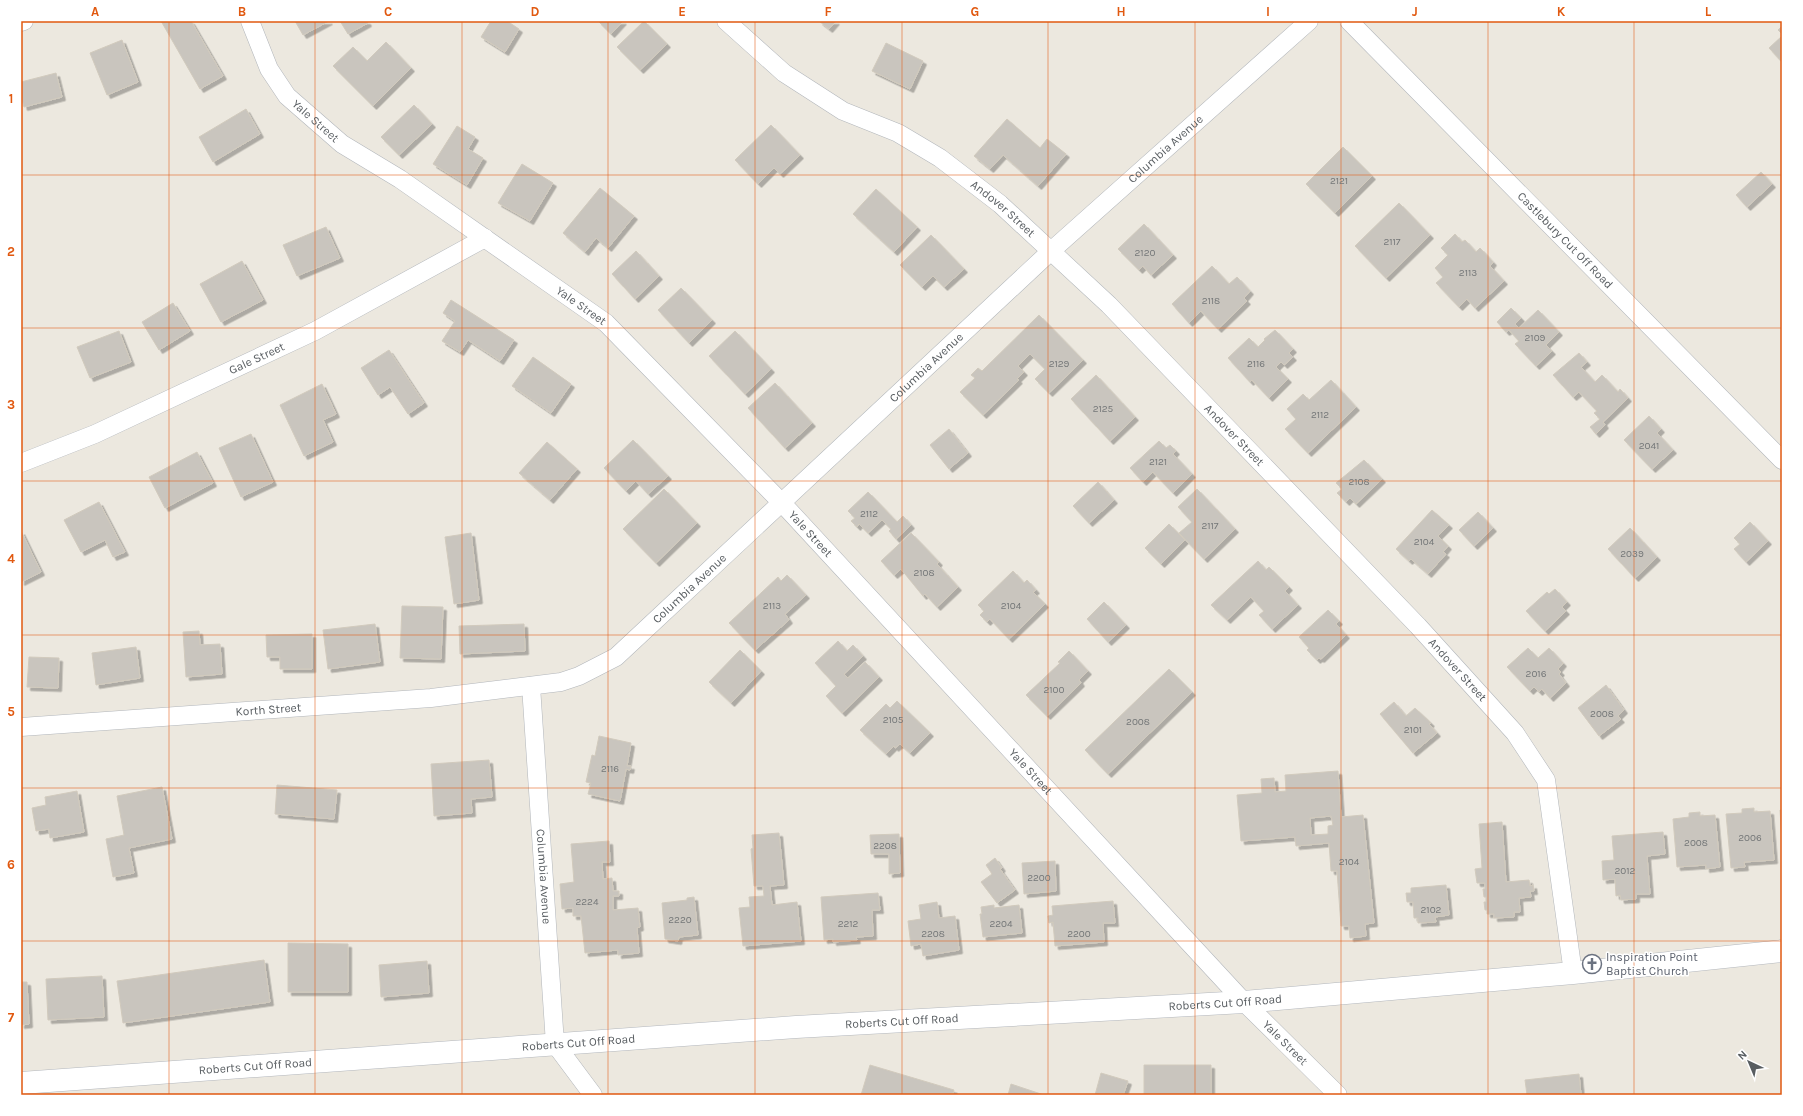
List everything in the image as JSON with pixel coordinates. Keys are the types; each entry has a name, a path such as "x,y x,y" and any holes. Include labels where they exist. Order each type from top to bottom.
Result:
{"street":[{"name":"Yale Street","path":"250,21 269,69 287,96 342,144 400,180 606,323 782,503 1244,1002 1338,1095"},
{"name":"Andover Street","path":"726,21 784,73 843,111 898,133 940,158 1000,204 1114,310 1418,626 1515,733 1546,780 1573,973"},
{"name":"Columbia Avenue","path":"555,1044 523,687 561,682 579,676 616,657 1051,251 1309,21"},
{"name":"Castlebury Cut Off Road","path":"1349,21 1782,460"},
{"name":"Gale Street","path":"21,463 95,434 315,331 485,238"},
{"name":"Korth Street","path":"21,727 431,698 523,687"},
{"name":"Roberts Cut Off Road","path":"21,1083 796,1027 1244,1002 1573,973 1782,951"},
{"path":"555,1044 593,1095"}],"building":[{"path":"161,21 191,21 223,76 200,89"},
{"path":"295,21 329,21 303,35"},
{"path":"340,21 367,21 368,23 348,34"},
{"path":"491,21 507,21 519,29 505,52 481,37"},
{"path":"598,21 623,21 611,34"},
{"path":"644,21 667,44 640,70 617,47"},
{"path":"819,21 836,21 829,29"},
{"path":"1782,26 1782,34 1778,30"},
{"path":"1782,36 1782,62 1769,48"},
{"path":"122,40 138,82 107,95 90,53"},
{"path":"386,42 411,68 373,106 333,66 353,47 367,61"},
{"path":"886,43 923,61 910,89 872,71"},
{"path":"56,73 62,97 24,107 21,95 21,82"},
{"path":"414,105 432,124 399,155 381,137"},
{"path":"246,109 260,134 213,162 199,137"},
{"path":"1007,119 1040,148 1047,139 1066,154 1038,186 1003,155 990,169 974,156"},
{"path":"771,125 800,155 780,174 774,168 758,184 735,160"},
{"path":"457,126 475,137 468,149 483,158 467,185 433,164"},
{"path":"1343,147 1372,176 1335,213 1306,184"},
{"path":"522,164 553,183 530,221 498,203"},
{"path":"1761,172 1772,184 1747,207 1736,195"},
{"path":"600,188 634,216 608,248 596,238 585,252 563,233"},
{"path":"876,189 917,227 894,252 853,214"},
{"path":"1399,203 1430,235 1386,278 1355,246"},
{"path":"1144,224 1173,255 1151,275 1143,266 1139,270 1118,249"},
{"path":"326,227 340,258 297,276 283,245"},
{"path":"1455,234 1462,242 1465,240 1476,252 1480,248 1493,262 1490,266 1504,281 1475,308 1467,299 1459,307 1436,283 1443,277 1435,268 1448,255 1441,248"},
{"path":"931,235 964,269 944,287 933,276 922,287 900,265"},
{"path":"636,251 659,276 635,299 612,274"},
{"path":"242,261 263,300 221,322 200,284"},
{"path":"1212,266 1229,284 1237,277 1250,291 1244,298 1247,301 1218,329 1201,311 1189,323 1172,304"},
{"path":"681,288 712,320 689,343 658,310"},
{"path":"451,300 514,340 500,361 468,340 460,352 442,341 455,321 443,313"},
{"path":"173,303 190,331 159,350 142,322"},
{"path":"1511,308 1521,318 1515,324 1519,328 1538,310 1559,332 1546,345 1552,351 1536,366 1515,344 1519,341 1509,330 1506,332 1497,322"},
{"path":"1039,315 1083,360 1049,393 1035,379 1045,369 1030,354 1018,366 1024,372 1017,379 1019,380 983,415 960,392 975,378 971,375 978,368 982,371"},
{"path":"1275,330 1293,349 1289,353 1293,357 1284,365 1281,362 1276,367 1288,379 1269,398 1252,380 1250,382 1228,358 1249,338 1258,347 1265,340 1264,339"},
{"path":"119,331 131,362 90,378 77,347"},
{"path":"735,331 771,369 745,394 709,356"},
{"path":"389,350 424,403 408,414 390,387 378,395 361,368"},
{"path":"1579,353 1587,362 1581,367 1595,382 1602,375 1618,392 1620,389 1628,398 1603,422 1605,425 1596,434 1590,427 1600,419 1594,413 1597,411 1579,392 1573,397 1553,375"},
{"path":"533,357 571,384 551,413 512,386"},
{"path":"1096,375 1135,417 1110,441 1071,399"},
{"path":"1331,380 1356,407 1308,453 1285,429 1296,419 1287,409 1303,394 1309,400"},
{"path":"775,383 812,423 785,448 748,408"},
{"path":"322,384 336,414 323,420 333,442 304,456 280,405"},
{"path":"1649,416 1661,429 1657,433 1673,450 1652,469 1624,440"},
{"path":"949,429 968,453 949,469 930,445"},
{"path":"251,434 273,482 241,497 219,448"},
{"path":"633,440 668,476 648,494 636,481 626,491 604,468"},
{"path":"1159,441 1166,448 1170,445 1176,451 1173,454 1192,474 1173,493 1153,472 1143,482 1130,468"},
{"path":"547,442 577,469 550,500 519,473"},
{"path":"197,452 213,483 165,508 149,477"},
{"path":"1364,460 1382,479 1356,504 1350,498 1346,502 1337,493 1342,489 1336,483"},
{"path":"1098,482 1114,500 1089,523 1073,506"},
{"path":"664,489 697,523 656,563 623,529"},
{"path":"1197,489 1235,529 1204,559 1179,533 1192,522 1178,507"},
{"path":"868,492 897,522 903,516 911,525 896,539 889,531 891,529 882,520 868,533 859,524 857,527 851,521 855,518 848,511"},
{"path":"99,502 125,552 113,557 105,540 81,552 64,520"},
{"path":"1432,510 1449,525 1438,536 1448,546 1443,552 1446,554 1428,574 1411,559 1409,561 1396,549"},
{"path":"1478,512 1493,528 1474,546 1459,530"},
{"path":"1750,522 1768,541 1746,562 1734,549 1740,544 1734,538"},
{"path":"1169,524 1185,540 1161,564 1145,548"},
{"path":"1630,528 1657,557 1635,578 1608,549"},
{"path":"21,531 41,572 21,582"},
{"path":"471,533 479,600 454,604 445,537"},
{"path":"911,533 939,562 937,564 958,587 937,607 925,594 923,596 901,569 894,575 881,561"},
{"path":"1258,561 1266,570 1269,567 1289,587 1285,591 1298,605 1272,629 1259,615 1264,611 1251,597 1227,620 1211,605"},
{"path":"1013,571 1024,583 1027,580 1036,590 1033,592 1045,604 1009,639 990,619 987,622 980,615 984,611 978,605"},
{"path":"787,575 806,595 785,614 789,620 755,650 729,623 778,577 781,581"},
{"path":"1555,589 1567,602 1562,607 1566,611 1545,631 1526,611 1547,592 1549,594"},
{"path":"1104,602 1126,625 1108,642 1087,619"},
{"path":"402,606 443,607 441,659 400,658"},
{"path":"1328,610 1339,621 1336,624 1346,635 1321,659 1319,658 1317,660 1307,650 1309,648 1299,637"},
{"path":"375,624 380,662 328,669 323,630"},
{"path":"524,624 525,651 460,654 459,626"},
{"path":"199,631 200,645 220,644 222,674 186,677 183,632"},
{"path":"312,634 312,669 280,669 280,657 267,657 266,635"},
{"path":"838,641 847,651 853,645 863,656 844,674 848,678 865,662 879,677 842,713 826,696 836,686 815,663"},
{"path":"136,647 140,678 96,685 92,653"},
{"path":"1528,648 1538,658 1549,648 1563,663 1558,669 1561,672 1559,674 1566,683 1550,698 1542,689 1539,692 1534,687 1530,691 1507,667"},
{"path":"740,650 761,671 731,703 709,682"},
{"path":"1069,651 1088,671 1079,680 1081,683 1047,716 1026,695 1060,663 1058,662"},
{"path":"29,657 59,658 58,688 27,687"},
{"path":"1169,669 1192,692 1108,774 1085,750"},
{"path":"1606,685 1624,710 1618,716 1621,719 1599,736 1578,708"},
{"path":"897,701 930,733 910,753 900,744 895,748 894,746 886,754 860,730 886,704 890,708"},
{"path":"1394,702 1406,716 1415,708 1431,723 1429,724 1437,733 1413,753 1380,714"},
{"path":"599,736 631,743 627,766 631,766 630,770 626,769 620,801 588,794 591,783 586,782 592,755 595,756"},
{"path":"489,760 492,797 471,799 472,813 434,816 431,764"},
{"path":"1338,771 1341,817 1363,815 1374,923 1365,924 1366,936 1350,938 1349,926 1341,926 1337,871 1331,871 1329,843 1296,846 1295,837 1241,841 1237,795 1262,793 1261,779 1274,778 1275,792 1286,791 1285,775","holes":["1331,816 1333,825 1328,826 1328,834 1311,835 1310,818"]},
{"path":"277,785 337,790 334,819 275,814"},
{"path":"162,787 172,839 129,848 134,873 113,877 106,839 124,835 117,796"},
{"path":"77,791 84,832 50,838 49,829 36,831 32,808 46,805 45,797"},
{"path":"1754,808 1754,812 1770,811 1774,860 1744,862 1745,867 1731,868 1726,814 1742,813 1742,809"},
{"path":"1780,810 1782,810 1782,844"},
{"path":"1700,812 1700,816 1715,815 1720,867 1706,869 1706,865 1677,867 1673,819 1689,817 1689,813"},
{"path":"1502,822 1506,882 1529,880 1530,886 1533,885 1534,891 1530,891 1531,897 1519,898 1520,912 1514,912 1514,917 1494,918 1494,914 1487,914 1487,910 1485,910 1484,902 1486,902 1486,897 1484,897 1483,889 1485,889 1485,883 1477,883 1475,869 1482,868 1479,824"},
{"path":"1663,832 1665,854 1647,856 1650,894 1636,894 1636,899 1621,900 1620,895 1616,896 1615,879 1603,880 1602,861 1614,860 1612,836"},
{"path":"779,833 784,885 770,886 772,905 797,902 801,941 743,946 739,908 750,907 749,897 764,896 763,886 754,886 751,849 753,848 752,835"},
{"path":"899,834 900,873 889,874 889,854 871,854 870,835"},
{"path":"609,841 610,862 602,862 603,879 612,878 613,891 619,891 619,896 613,896 613,910 638,908 640,927 637,928 639,953 618,955 618,950 585,953 581,916 573,916 573,908 562,909 560,884 574,882 571,844"},
{"path":"995,858 1002,868 1000,869 1015,890 997,903 981,882 992,874 986,865"},
{"path":"1055,861 1056,891 1024,894 1022,863"},
{"path":"1446,885 1449,915 1435,917 1436,922 1418,923 1418,918 1414,918 1413,902 1407,902 1406,893 1411,893 1411,888"},
{"path":"878,893 880,910 872,910 873,936 856,937 857,940 833,942 833,939 824,940 821,897"},
{"path":"694,897 698,935 679,937 678,941 665,939 662,903 687,900 687,898"},
{"path":"1113,901 1115,923 1103,923 1104,942 1055,946 1053,922 1049,923 1048,916 1053,915 1052,906"},
{"path":"937,902 939,918 955,916 959,950 923,956 921,944 911,946 908,921 921,919 919,905"},
{"path":"994,905 994,908 1019,905 1022,933 983,937 980,914 982,914 981,907"},
{"path":"288,943 348,944 348,992 288,992"},
{"path":"264,960 270,1002 123,1023 117,981"},
{"path":"427,961 429,993 381,997 379,965"},
{"path":"102,976 104,1017 48,1020 46,979"},
{"path":"21,982 27,982 29,1024 21,1025"},
{"path":"870,1065 954,1090 952,1095 861,1095"},
{"path":"1144,1065 1211,1065 1211,1095 1144,1095"},
{"path":"1101,1073 1128,1081 1123,1095 1095,1095"},
{"path":"1579,1074 1581,1095 1527,1095 1525,1080"},
{"path":"1011,1084 1044,1095 1008,1095"}],"place":[{"name":"Inspiration Point Baptist Church","path":"1592,964"}]}
